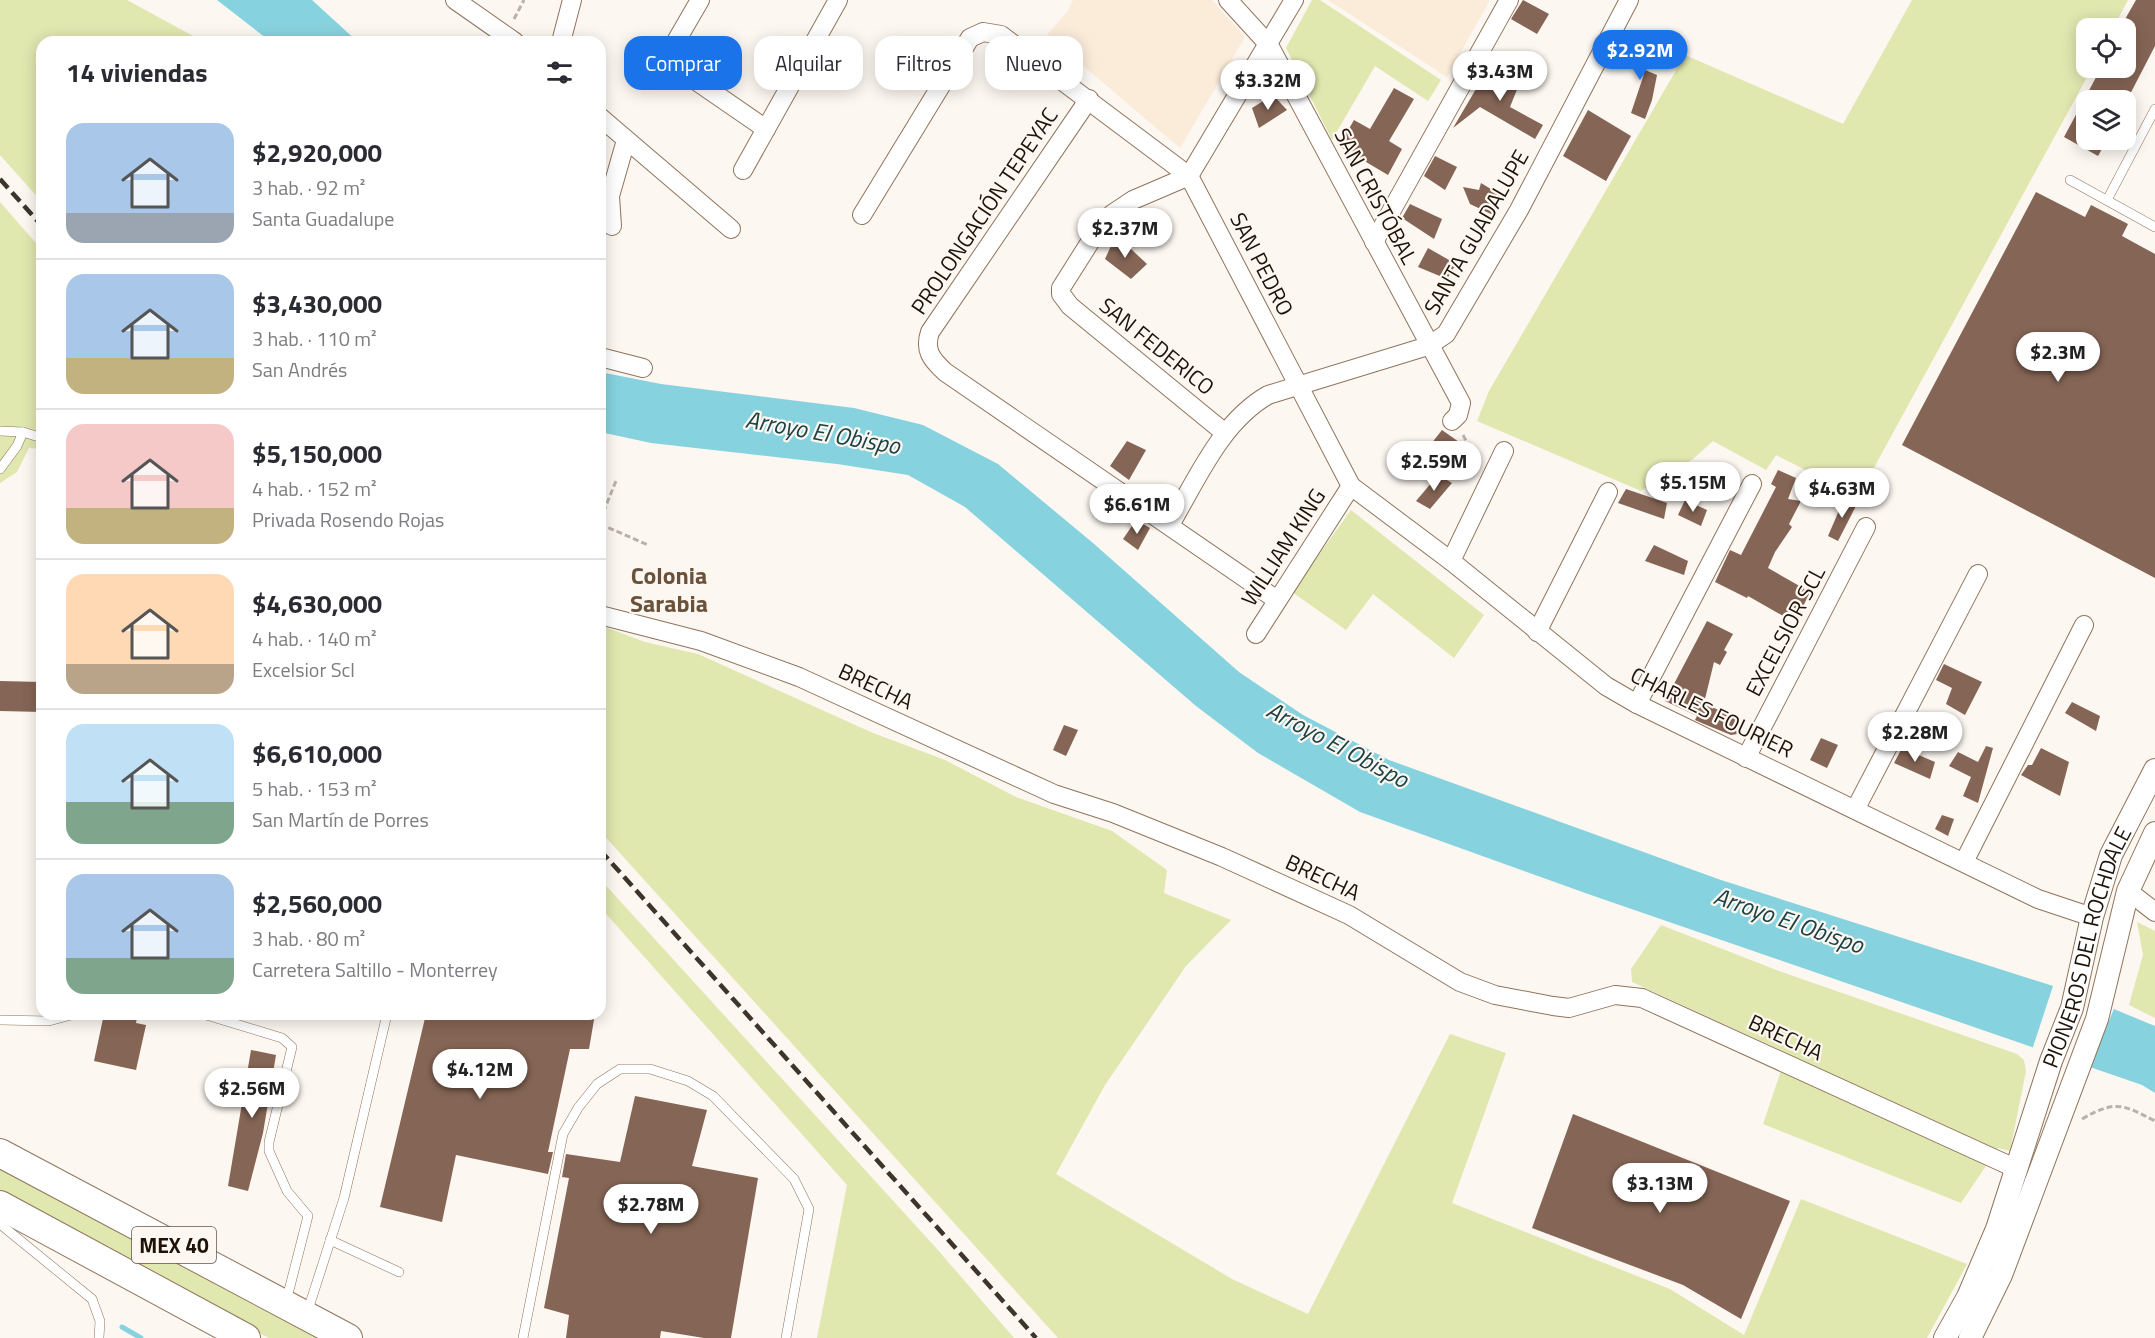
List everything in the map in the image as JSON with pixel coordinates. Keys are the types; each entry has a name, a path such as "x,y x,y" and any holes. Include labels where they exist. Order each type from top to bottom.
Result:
{"main road":[{"name":"MEX 40","path":"0,1153 348,1338"},
{"name":"MEX 40","path":"0,1205 246,1338"}],"street":[{"path":"455,0 506,36"},
{"path":"563,36 572,0"},
{"path":"700,0 671,50 669,59 676,67 766,129"},
{"path":"743,170 838,0"},
{"name":"SAN CRISTÓBAL","path":"1228,0 1269,45 1428,346 1461,403 1458,415 1452,422"},
{"path":"1189,176 1294,0"},
{"path":"1374,242 1509,0"},
{"name":"SANTA GUADALUPE","path":"1170,525 1225,433 1255,402 1268,395 1428,346 1446,334 1520,210 1629,0"},
{"name":"SAN PEDRO","path":"862,215 970,38 983,32 1001,35 1189,176 1351,486"},
{"name":"PROLONGACIÓN TEPEYAC","path":"1089,99 930,332 928,352 945,372 1170,525"},
{"path":"606,122 731,229"},
{"path":"612,226 610,196 626,140"},
{"name":"SAN FEDERICO","path":"1189,176 1133,200 1112,214 1097,231 1064,281 1061,294 1070,306 1225,433"},
{"path":"606,359 643,368"},
{"path":"1451,561 1504,451"},
{"path":"1637,704 1752,484"},
{"name":"CHARLES FOURIER","path":"1351,486 1451,561 1606,686 1637,704 1746,758 1856,808 2038,899 2092,917"},
{"name":"WILLIAM KING","path":"1256,634 1351,486"},
{"path":"1537,632 1608,492"},
{"path":"1170,525 1277,600"},
{"name":"EXCELSIOR SCL","path":"1746,758 1866,527"},
{"path":"1856,808 1978,574"},
{"name":"BRECHA","path":"606,617 701,641 757,660 1054,794 1113,813 1222,857 1349,915 1460,982 1495,995 1569,1008 1615,995 1642,998 2017,1169"},
{"path":"1964,862 2084,625"},
{"name":"PIONEROS DEL ROCHDALE","path":"1945,1338 1981,1269 2017,1169 2051,1061 2072,1008 2092,917 2111,855 2155,770"},
{"name":"PIONEROS DEL ROCHDALE","path":"1970,1338 2001,1275 2097,1019 2116,949 2128,891 2155,833"},
{"path":"2128,891 2155,912"}],"lane":[{"path":"2107,200 2155,109"},
{"path":"2070,180 2155,227"},
{"path":"0,431 23,432 36,436"},
{"path":"0,469 17,446 23,432"},
{"path":"0,1020 53,1020"},
{"path":"223,1020 282,1038 292,1047 269,1142 269,1151 287,1191 308,1216 296,1310"},
{"path":"296,1310 330,1240 344,1198 386,1020"},
{"path":"523,1338 563,1134 578,1108 597,1084 620,1069 650,1069 688,1081 713,1096 794,1179 809,1209 786,1338"},
{"path":"0,1224 92,1299 100,1321 99,1338"},
{"path":"330,1240 399,1272"}],"path":[{"path":"510,36 524,0"},
{"path":"1452,422 1476,458 1486,489"},
{"path":"606,507 616,481"},
{"path":"606,525 648,545"},
{"path":"2116,1104 2155,1121"}],"shaded area":[{"path":"1073,0 1212,0 1245,37 1180,148 1083,66 1083,36 1047,35 1068,11"},
{"path":"1328,0 1490,0 1447,77"}],"green space":[{"path":"0,0 127,0 193,36 36,36 36,195 0,155"},
{"path":"1312,0 1320,0 1441,80 1428,101 1375,66 1332,140 1286,48"},
{"path":"1912,0 2128,0 2118,18 2076,18 2076,78 2087,78 2080,90 2076,90 2076,97 1858,497 1776,455 1766,470 1713,441 1693,459 1641,491 1477,421 1489,391 1685,55 1843,124"},
{"path":"0,202 36,243 36,449 29,448 17,472 0,483"},
{"path":"1351,510 1484,615 1454,658 1373,594 1346,630 1292,592"},
{"path":"606,627 645,642 698,654 873,733 945,760 1016,797 1112,831 1167,870 1164,893 1231,920 1186,966 1105,1085 1056,1174 1232,1279 1308,1314 1450,1034 1506,1053 1452,1203 1670,1289 1744,1335 1801,1199 1967,1264 1927,1338 1058,1338 606,838"},
{"path":"606,886 937,1249 1014,1338 817,1338 847,1185 606,914"},
{"path":"2137,922 2155,931 2155,1018 2129,1005 2143,955"},
{"path":"1661,925 1779,971 2017,1054 2024,1060 2026,1071 2010,1151 1998,1148 1961,1203 1763,1124 1787,1053 1632,982 1631,969"},
{"path":"0,1169 157,1250 318,1338 269,1338 0,1195"}],"water":[{"path":"217,0 312,0 351,36 263,36"},
{"name":"Arroyo El Obispo","path":"606,373 661,384 854,408 923,425 998,464 1093,543 1239,672 1303,715 1389,760 1721,880 2075,993 2155,1026 2155,1093 2142,1085 1588,894 1360,812 1258,753 1196,706 965,507 908,475 837,464 651,443 606,433"}],"pier":[{"path":"2054,983 2115,1006 2089,1070 2032,1050"}],"building":[{"path":"1523,0 1549,14 1537,34 1511,19"},
{"path":"2136,0 2155,0 2155,46 2132,90 2089,90 2096,78 2136,78 2136,18 2126,18"},
{"path":"1623,46 1650,59 1645,70 1657,75 1645,119 1631,113 1644,74 1617,58"},
{"path":"1489,67 1520,82 1510,107 1543,125 1535,139 1480,107 1453,128"},
{"path":"1394,88 1414,99 1389,141 1402,149 1388,175 1339,146 1354,120 1370,129"},
{"path":"1273,95 1287,110 1259,128 1252,108"},
{"path":"1588,110 1631,136 1606,181 1563,156"},
{"path":"2076,115 2076,144 2064,137"},
{"path":"2087,150 2101,150 2098,156"},
{"path":"1435,156 1457,167 1445,190 1424,176"},
{"path":"1481,183 1499,194 1501,200 1493,215 1470,204 1463,187 1479,190"},
{"path":"2036,192 2085,217 2091,205 2128,224 2122,236 2155,254 2155,578 1902,445"},
{"path":"1410,204 1442,219 1434,239 1402,218"},
{"path":"1116,235 1147,264 1131,279 1105,259"},
{"path":"1428,248 1456,264 1447,279 1418,267"},
{"path":"1442,430 1459,442 1442,472 1420,458"},
{"path":"1127,441 1146,450 1129,480 1110,466"},
{"path":"1778,470 1796,478 1788,499 1801,501 1789,524 1792,527 1775,552 1768,568 1810,592 1797,619 1787,614 1785,617 1748,596 1747,598 1715,582 1730,550 1741,555 1776,487 1771,484"},
{"path":"1438,475 1452,483 1430,509 1416,501"},
{"path":"1626,489 1667,503 1664,519 1618,503"},
{"path":"1844,499 1857,504 1838,541 1828,536"},
{"path":"1685,500 1707,510 1701,526 1678,515"},
{"path":"1136,520 1150,528 1138,550 1123,539"},
{"path":"1654,545 1688,561 1684,575 1645,561"},
{"path":"1707,621 1733,634 1724,650 1727,652 1720,665 1714,662 1704,703 1745,723 1737,734 1731,735 1695,720 1697,716 1665,701"},
{"path":"1944,664 1982,682 1965,715 1946,704 1952,688 1936,680"},
{"path":"0,681 36,682 36,712 0,711"},
{"path":"2072,702 2100,716 2096,731 2065,713"},
{"path":"1064,725 1078,730 1066,756 1053,750"},
{"path":"1821,738 1838,745 1827,768 1810,760"},
{"path":"1986,746 1993,748 1978,803 1963,796 1971,777 1949,766 1958,752 1978,762"},
{"path":"1902,748 1935,762 1930,779 1894,763"},
{"path":"2041,748 2069,762 2060,796 2021,775 2028,765 2032,765"},
{"path":"1942,815 1954,819 1948,836 1935,829"},
{"path":"103,1020 137,1020 136,1023 146,1025 136,1070 94,1061"},
{"path":"425,1020 594,1020 589,1049 570,1049 548,1152 553,1152 548,1174 456,1155 442,1222 380,1207"},
{"path":"251,1050 276,1055 263,1133 248,1191 228,1186"},
{"path":"635,1096 707,1110 692,1166 758,1178 731,1338 704,1338 661,1331 660,1338 566,1338 569,1315 544,1308 569,1178 562,1177 566,1154 620,1162"},
{"path":"1573,1114 1790,1201 1741,1319 1683,1285 1532,1228"}],"waterway":[{"path":"122,1327 141,1338"}],"railway":[{"path":"0,179 36,219"},
{"path":"606,857 1036,1338"}],"district":[{"name":"Colonia Sarabia","path":"669,589"}]}
